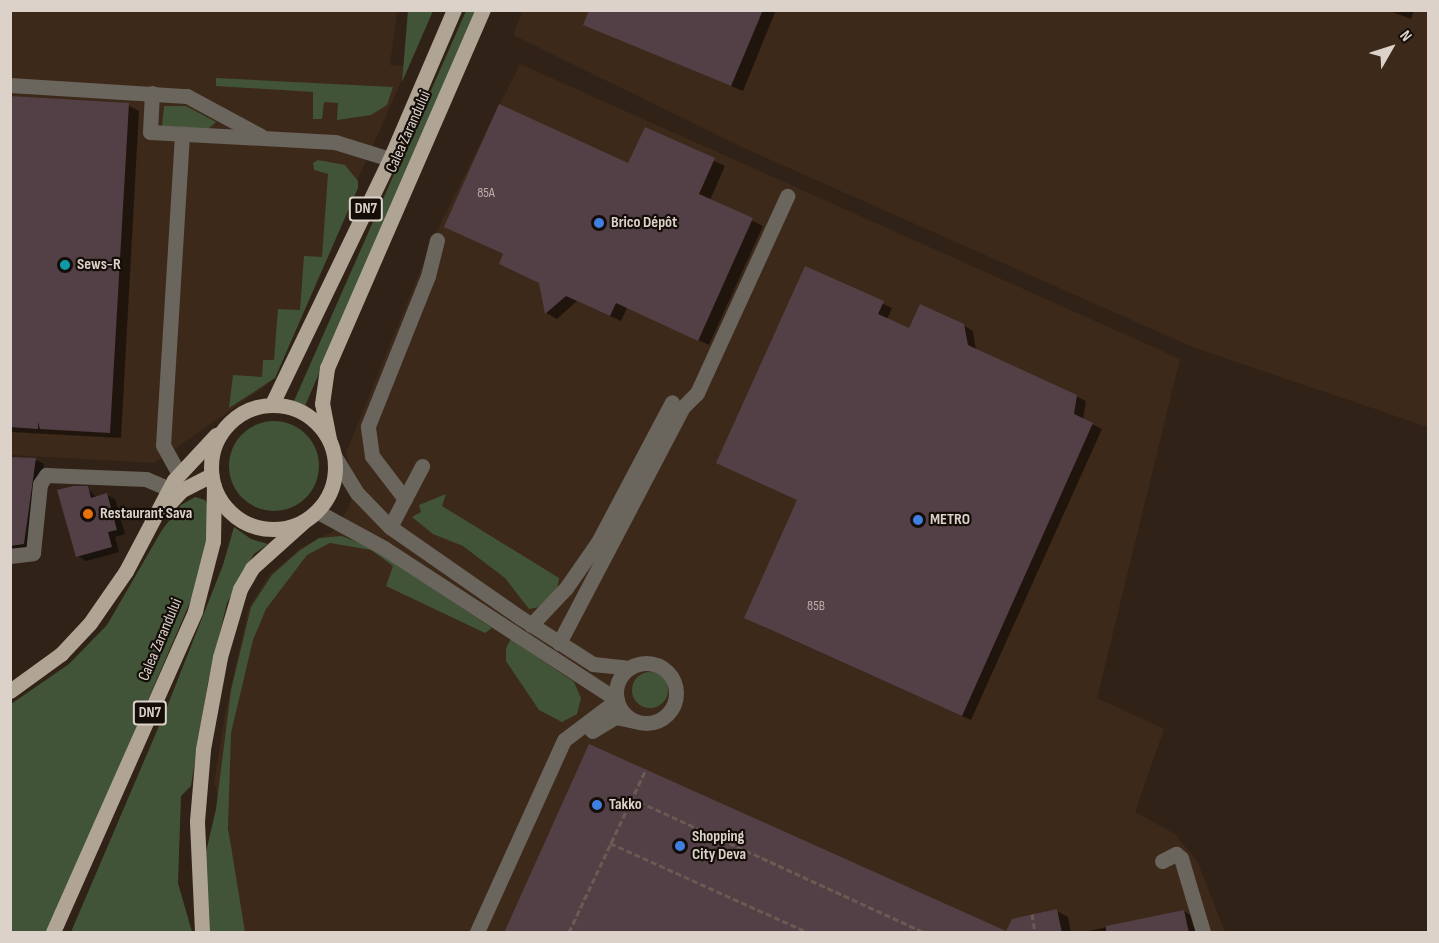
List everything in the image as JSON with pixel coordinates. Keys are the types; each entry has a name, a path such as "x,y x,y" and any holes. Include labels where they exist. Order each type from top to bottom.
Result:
{"main road":[{"name":"Calea Zarandului","path":"329,439 304,412 272,404 390,159 454,10"},
{"name":"Calea Zarandului","path":"202,933 196,821 203,749 220,657 240,588 252,568 303,522 318,512 329,496 335,477 335,457 322,404 327,368 483,10"},
{"path":"10,692 60,654 90,623 147,533 179,474 225,427 254,407 272,404"},
{"name":"Calea Zarandului","path":"53,933 195,611 213,541 212,480 215,445 225,427"},
{"name":"Calea Zarandului","path":"212,480 234,515 249,525 285,528 303,522"},
{"path":"147,533 182,490 212,480"}],"lane":[{"path":"10,85 187,96 264,138"},
{"path":"152,93 150,132 335,142 390,159"},
{"path":"179,474 163,445 182,134"},
{"path":"531,626 566,588 598,542 677,405 697,393 787,196"},
{"path":"405,499 372,456 368,426 428,276 437,240"},
{"path":"559,643 677,405"},
{"path":"335,457 352,486 390,527 531,626 593,664 630,668 642,664 659,666 671,677 676,693 667,716 652,723 615,717 572,744 488,933"},
{"path":"390,527 422,466"},
{"path":"10,556 33,553 40,483 46,474 146,479 169,489"},
{"path":"318,512 402,559 617,700 627,716 635,721"},
{"path":"477,933 564,740 617,700 618,685 630,668"},
{"path":"1162,861 1176,854 1181,858 1203,933"}],"path":[{"path":"569,933 646,769"},
{"path":"631,798 924,933"},
{"path":"610,843 807,933"},
{"path":"1032,914 1035,933"}],"shaded area":[{"path":"523,10 1428,11 1428,427 1195,348 746,149 513,35"},
{"path":"10,11 397,11 390,65 408,66 267,385 154,463 11,455"},
{"path":"520,64 1180,359 1097,698 1164,729 1135,812 1175,834 1198,863 1225,932 236,932 229,829 214,783 226,709 249,607 270,574 302,547 332,532 348,509 356,485 346,453 433,239"}],"green space":[{"path":"408,11 433,11 402,82"},
{"path":"466,11 475,11 305,406 294,401"},
{"path":"216,78 393,87 387,105 371,115 337,120 338,103 324,102 322,119 313,119 313,92 216,86"},
{"path":"164,106 186,106 216,122 208,129 162,126"},
{"path":"318,160 345,165 358,181 358,188 275,378 229,408 233,375 262,377 263,360 274,360 278,309 300,310 304,256 322,257 328,174 314,170 313,163"},
{"path":"274,421 291,425 306,434 315,449 319,466 315,483 306,498 291,507 274,511 257,507 242,498 233,483 229,466 233,449 242,434 257,425"},
{"path":"446,494 442,506 559,578 556,595 549,605 529,609 505,578 463,546 433,534 412,517 421,512 419,505"},
{"path":"195,497 205,500 209,508 205,565 188,607 48,932 11,932 11,704 69,664 107,625 162,530 181,505"},
{"path":"234,527 251,539 268,544 254,554 227,603 208,682 191,786 181,796 178,883 192,932 71,932 165,712 223,565"},
{"path":"342,536 372,548 492,628 485,633 386,586 393,566 371,550 330,543 307,555 266,609 253,640 231,733 228,828 245,932 206,932 202,869 216,809 231,690 251,607 272,575 299,551 319,538"},
{"path":"511,639 574,682 581,698 577,714 562,722 539,710 506,661 506,648"},
{"path":"650,672 662,678 668,690 662,702 650,708 638,702 632,690 638,678"}],"building":[{"path":"589,10 763,10 731,86 583,25"},
{"name":"Sews-R","path":"10,96 129,103 110,433 40,429 38,422 38,429 10,427"},
{"name":"Brico Dépôt","path":"499,104 628,163 645,127 715,158 699,194 753,218 698,341 616,303 610,316 566,296 545,314 539,283 499,264 503,254 444,227"},
{"name":"METRO","path":"805,266 884,301 878,314 909,328 920,304 964,324 968,345 1077,395 1074,414 1093,423 962,716 744,618 797,500 716,463"},
{"path":"10,457 36,458 24,544 10,546"},
{"name":"Restaurant Sava","path":"73,486 88,486 91,498 107,493 117,530 108,532 112,547 76,557 57,490"},
{"name":"Shopping City Deva","path":"589,744 1006,931 1012,919 1057,909 1062,933 504,933"},
{"path":"1184,910 1189,933 1106,933 1106,926"}],"place":[{"name":"Brico Dépôt","path":"599,223"},
{"name":"Sews-R","path":"65,265"},
{"name":"Restaurant Sava","path":"88,514"},
{"name":"METRO","path":"918,520"},
{"name":"Takko","path":"597,805"},
{"name":"Shopping City Deva","path":"680,846"}]}
